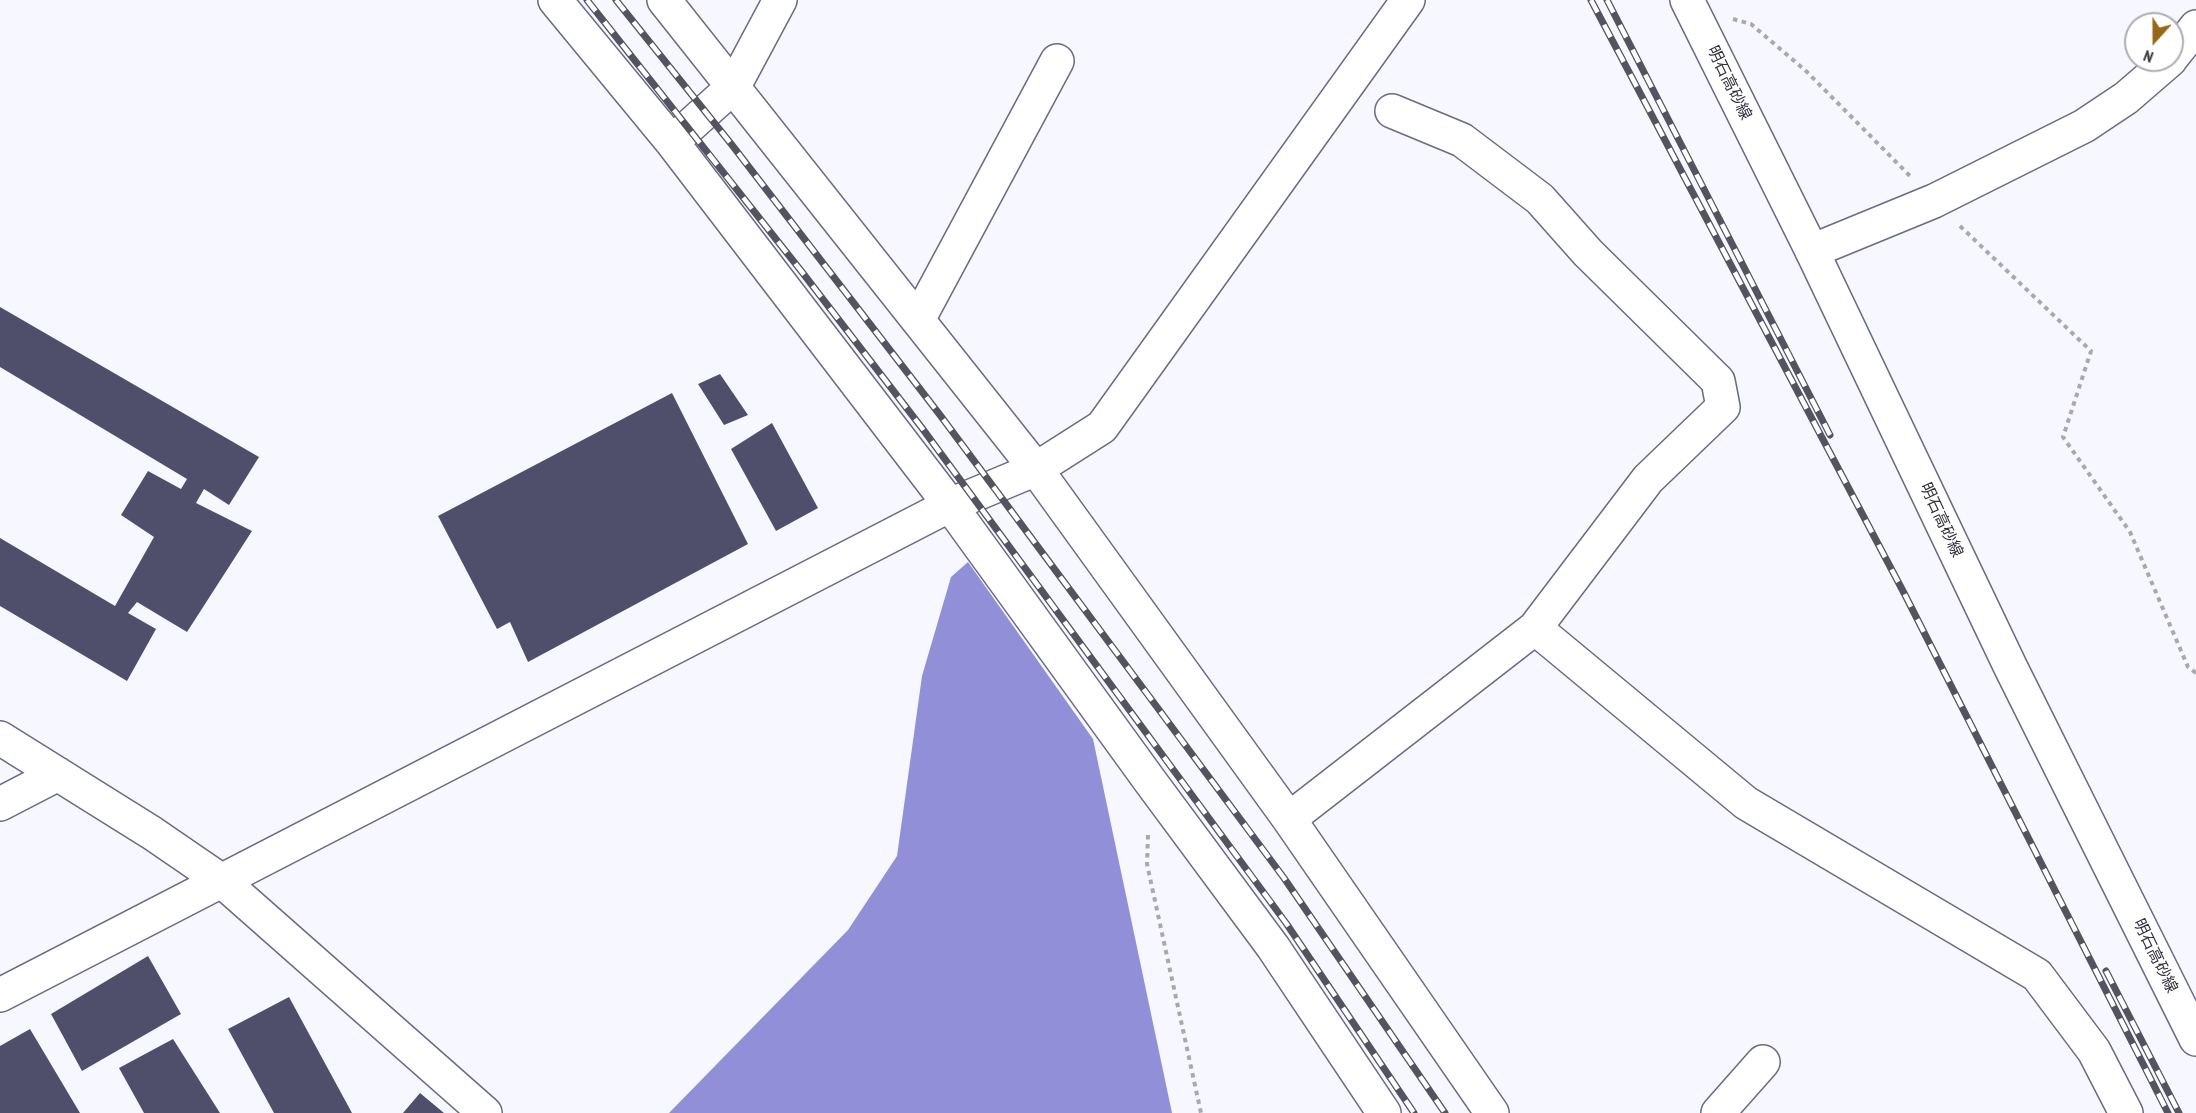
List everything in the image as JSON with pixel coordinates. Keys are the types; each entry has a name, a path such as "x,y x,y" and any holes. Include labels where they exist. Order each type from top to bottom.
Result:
{"street":[{"path":"555,0 672,142 950,505 1150,782 1273,947 1384,1113"},
{"path":"664,0 1036,469 1289,819 1492,1113"},
{"path":"672,142 734,86 780,0"},
{"path":"0,995 950,505 1036,469 1102,427 1408,0"},
{"name":"明石高砂線","path":"1689,3 1812,252 2011,668 2196,1039"},
{"path":"2184,42 2196,27"},
{"path":"918,320 1057,61"},
{"path":"1812,252 1934,201 2084,126 2126,98 2155,72"},
{"path":"1289,819 1536,628 1648,479 1723,408 1718,381 1588,253 1540,199 1462,140 1392,111"},
{"path":"1536,628 1746,803 2037,975 2094,1051 2126,1113"},
{"path":"0,738 152,833 222,880 485,1113"},
{"path":"0,804 58,774"},
{"path":"1718,1113 1763,1062"}],"path":[{"path":"1689,3 1751,24 1806,71 1934,201 2091,351 2063,437 2130,532 2188,667 2196,673"},
{"path":"1150,782 1147,864 1201,1113"}],"shaded area":[{"path":"968,562 1093,739 1172,1113 669,1113 848,930 897,856 922,676 951,577"}],"building":[{"path":"0,307 259,457 229,505 204,489 196,503 252,531 187,632 137,602 128,613 156,629 127,681 0,606 0,538 115,606 154,537 121,515 148,471 181,489 187,479 0,367"},
{"path":"720,374 748,415 724,425 698,384"},
{"path":"672,393 748,544 528,662 510,622 497,629 438,516"},
{"path":"772,423 818,508 776,531 731,449"},
{"path":"148,956 181,1014 82,1071 51,1014"},
{"path":"289,997 352,1113 274,1113 228,1029"},
{"path":"30,1029 80,1113 0,1113 0,1046"},
{"path":"173,1039 220,1113 144,1113 119,1068"},
{"path":"420,1093 444,1113 403,1113"}],"railway":[{"path":"587,0 922,428 1286,923 1414,1113"},
{"path":"616,0 732,145 940,415 1284,878 1445,1113"},
{"path":"1591,0 1904,593 2168,1113"},
{"path":"1607,0 1830,435"},
{"path":"2106,971 2179,1113"}]}
